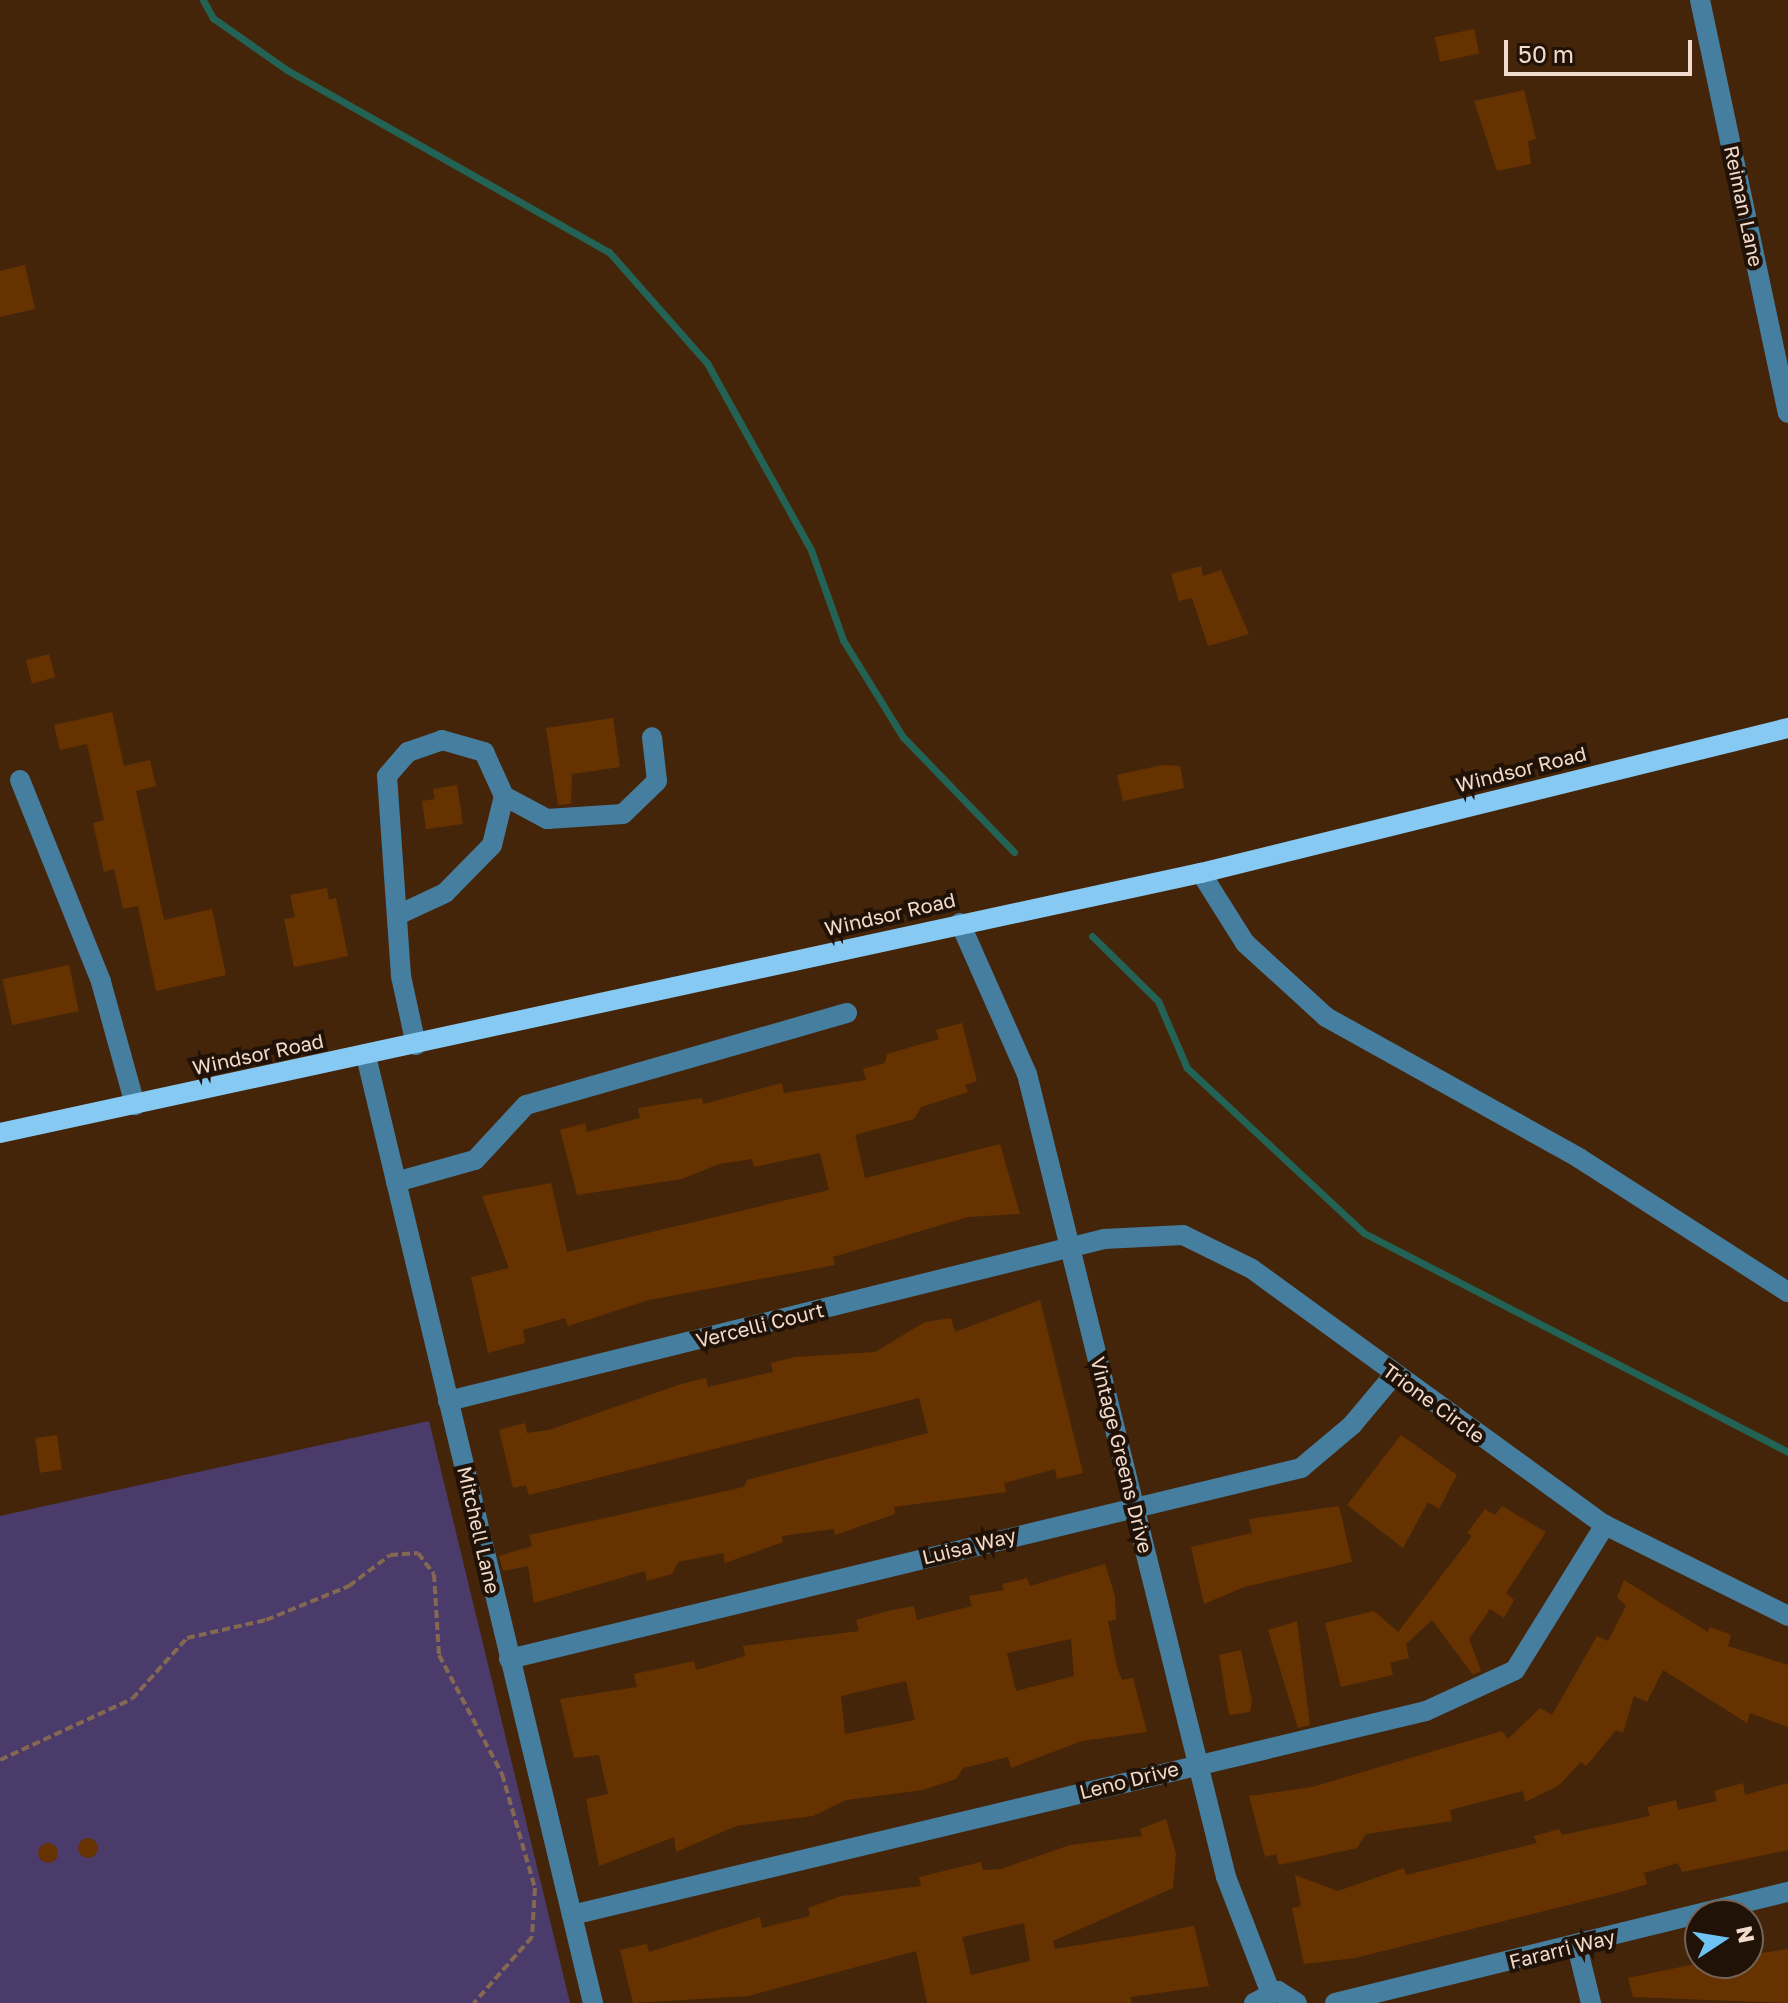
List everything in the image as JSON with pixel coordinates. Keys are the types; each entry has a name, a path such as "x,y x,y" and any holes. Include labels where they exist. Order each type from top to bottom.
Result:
{"main road":[{"name":"Windsor Road","path":"0,1133 1201,873 1788,728"}],"street":[{"name":"Reiman Lane","path":"1700,0 1788,413"},
{"path":"416,1045 401,976 400,914 387,776 408,752 442,740 484,752 504,796 547,819 623,814 657,781 652,737"},
{"path":"20,780 101,982 135,1105"},
{"path":"400,914 445,893 492,845 504,796"},
{"path":"1201,873 1245,943 1326,1017 1566,1151 1788,1292"},
{"name":"Vintage Greens Drive","path":"960,923 1027,1074 1226,1877 1262,1997"},
{"path":"396,1182 475,1160 526,1105 847,1013"},
{"name":"Mitchell Lane","path":"366,1056 593,2003"},
{"name":"Trione Circle","path":"1072,1247 1183,1235 1252,1269 1394,1375 1605,1525 1788,1616"},
{"name":"Vercelli Court","path":"448,1401 1072,1247"},
{"name":"Luisa Way","path":"509,1659 1301,1468 1352,1425 1394,1375"},
{"name":"Leno Drive","path":"572,1915 1197,1762 1426,1711 1515,1670 1605,1525"},
{"name":"Fararri Way","path":"1335,2003 1788,1892"},
{"path":"1577,1946 1591,2003"},
{"path":"1262,1997 1297,2003"}],"path":[{"path":"0,1760 132,1699 187,1638 266,1620 349,1586 390,1555 418,1553 434,1574 439,1655 502,1774 535,1888 532,1937 474,2003"}],"shaded area":[{"path":"429,1421 570,2003 0,2003 0,1516"}],"building":[{"path":"1474,29 1479,53 1440,62 1435,37"},
{"path":"1524,90 1536,139 1528,141 1531,164 1497,171 1474,101"},
{"path":"25,265 35,309 0,317 0,271"},
{"path":"1201,566 1203,576 1221,570 1249,634 1208,646 1192,598 1179,601 1171,574"},
{"path":"49,654 55,677 32,683 26,660"},
{"path":"112,712 124,766 150,760 156,786 136,791 164,920 212,909 226,975 156,991 138,906 123,909 114,869 104,872 93,823 104,820 87,744 60,750 54,725"},
{"path":"613,718 620,767 572,774 571,804 558,805 546,728"},
{"path":"1162,765 1180,766 1184,788 1123,801 1117,775"},
{"path":"457,785 463,824 426,829 422,801 435,799 433,789"},
{"path":"327,888 329,900 336,898 348,956 294,967 284,919 295,917 290,895"},
{"path":"69,965 79,1011 12,1025 2,979"},
{"path":"962,1023 977,1081 965,1085 968,1092 921,1107 914,1119 855,1135 865,1178 1000,1144 1020,1214 968,1217 833,1257 835,1265 649,1300 568,1326 565,1318 523,1330 525,1343 488,1353 471,1277 509,1268 482,1196 551,1183 567,1252 829,1190 820,1153 754,1167 752,1159 719,1164 682,1179 577,1195 560,1130 585,1123 587,1132 640,1118 638,1108 702,1098 703,1104 782,1083 784,1093 866,1080 863,1069 885,1063 887,1054 939,1039 936,1030"},
{"path":"1040,1300 1083,1473 1057,1479 1055,1469 1004,1483 1006,1492 894,1507 895,1514 835,1535 834,1529 782,1536 783,1542 725,1563 723,1553 678,1562 672,1574 647,1581 645,1571 534,1603 528,1566 503,1571 499,1556 532,1546 529,1535 744,1487 747,1480 928,1433 919,1398 529,1495 526,1485 513,1488 499,1430 525,1423 527,1433 549,1430 681,1384 706,1378 708,1387 773,1372 771,1363 795,1357 875,1352 925,1322 951,1318 955,1332"},
{"path":"57,1435 62,1470 40,1473 35,1438"},
{"path":"1401,1435 1457,1475 1439,1509 1428,1502 1403,1548 1347,1505"},
{"path":"1339,1506 1352,1562 1244,1587 1204,1604 1191,1547 1252,1533 1249,1519"},
{"path":"1502,1506 1546,1532 1506,1593 1514,1600 1504,1618 1490,1609 1469,1639 1481,1671 1473,1675 1432,1620 1406,1644 1409,1658 1390,1663 1393,1675 1341,1687 1325,1623 1374,1611 1398,1632 1472,1536 1467,1533 1485,1509 1495,1515"},
{"path":"1105,1564 1115,1596 1116,1620 1108,1621 1117,1667 1122,1680 1133,1678 1147,1732 1082,1741 1011,1768 1008,1757 963,1768 956,1779 923,1790 846,1800 813,1816 736,1826 676,1852 674,1837 599,1866 586,1799 608,1794 599,1755 574,1758 560,1699 637,1687 634,1674 694,1661 696,1670 745,1656 743,1646 859,1631 856,1620 888,1611 914,1606 917,1620 972,1606 969,1596 1004,1590 1002,1584 1027,1578 1030,1586","holes":["1071,1639 1074,1676 1016,1691 1007,1653","906,1681 915,1720 845,1734 841,1696"]},
{"path":"1624,1580 1708,1632 1710,1627 1731,1635 1728,1646 1788,1665 1788,1727 1750,1713 1747,1723 1663,1670 1647,1702 1634,1696 1623,1733 1616,1730 1586,1766 1581,1762 1558,1786 1525,1802 1523,1791 1450,1810 1452,1821 1366,1834 1357,1848 1279,1865 1276,1854 1265,1857 1249,1796 1312,1787 1502,1731 1508,1739 1540,1708 1552,1715 1597,1636 1608,1641 1626,1606 1617,1597"},
{"path":"1297,1621 1310,1725 1298,1728 1268,1630"},
{"path":"1241,1650 1252,1701 1250,1712 1229,1715 1219,1655"},
{"path":"1743,1783 1745,1795 1788,1783 1788,1850 1682,1872 1678,1863 1644,1873 1647,1884 1617,1893 1355,1958 1304,1964 1292,1908 1301,1906 1295,1875 1338,1891 1404,1868 1406,1875 1537,1843 1534,1836 1559,1829 1562,1835 1650,1816 1647,1807 1676,1800 1678,1810 1717,1801 1714,1791"},
{"path":"1166,1819 1176,1854 1173,1888 1053,1941 1055,1949 1194,1926 1209,1986 1130,1997 1132,2003 927,2003 916,1951 748,1996 633,2003 620,1950 647,1944 649,1952 760,1917 762,1928 810,1916 808,1908 841,1896 921,1886 919,1877 981,1862 983,1870 1001,1869 1070,1845 1142,1836 1140,1829","holes":["1024,1923 1030,1961 971,1975 962,1937"]},
{"path":"88,1838 95,1841 98,1848 95,1855 88,1858 81,1855 78,1848 81,1841"},
{"path":"48,1843 55,1846 58,1853 55,1860 48,1863 41,1860 38,1853 41,1846"},
{"path":"1788,1949 1788,2003 1633,1997 1628,1978 1684,1966 1684,1979 1764,1979 1764,1953"}],"waterway":[{"path":"203,0 213,18 287,70 609,252 707,363 811,550 843,640 903,737 1014,852"},
{"path":"1092,936 1158,1001 1187,1068 1364,1233 1788,1452"}]}
